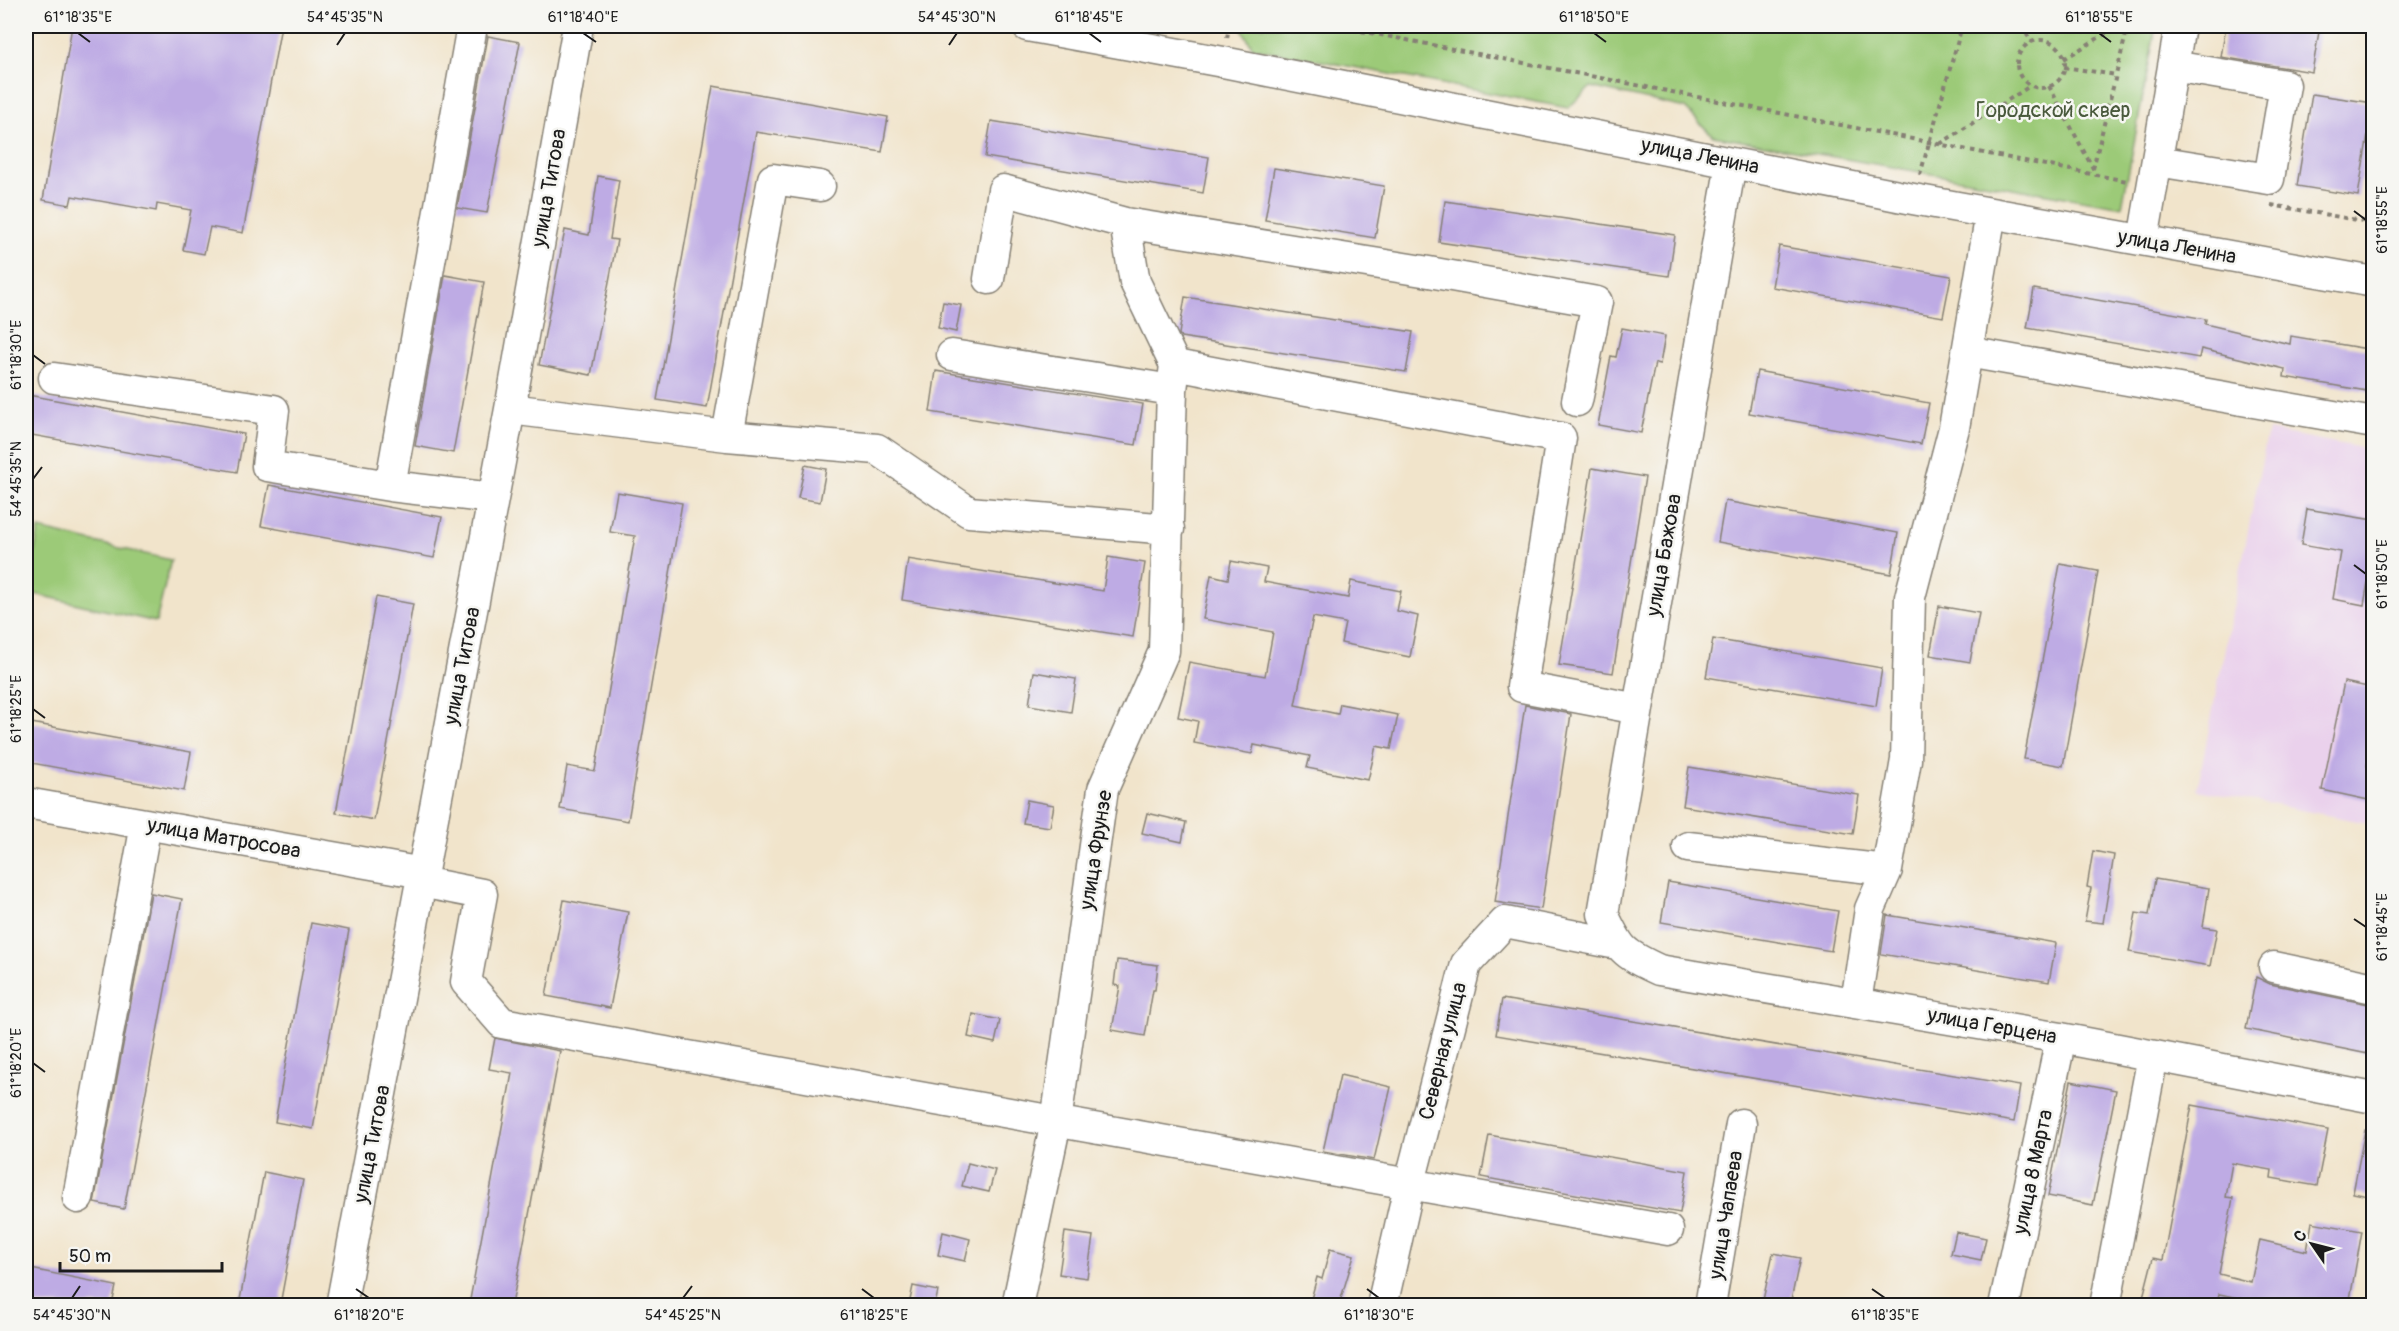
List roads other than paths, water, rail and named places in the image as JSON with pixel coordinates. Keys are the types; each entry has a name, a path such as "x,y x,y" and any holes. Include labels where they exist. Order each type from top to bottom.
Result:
{"street":[{"path":"390,486 472,26"},
{"name":"улица Титова","path":"341,1305 510,410 578,26"},
{"name":"улица Ленина","path":"1032,26 1913,199 2143,240 2372,273"},
{"path":"2143,240 2180,26"},
{"path":"2155,173 2269,180 2285,85 2173,66"},
{"name":"улица Бажова","path":"1617,944 1603,914 1731,163"},
{"path":"727,436 773,179 820,186"},
{"path":"989,279 1003,190 1125,223 1429,272 1597,302 1577,401"},
{"path":"1856,1003 1870,909 1887,870 1906,760 1910,597 1954,428 1991,213"},
{"path":"1125,223 1135,282 1174,377"},
{"path":"1967,352 2373,423"},
{"path":"951,355 1174,377 1561,438 1522,687 1638,709"},
{"name":"улица Фрунзе","path":"1017,1305 1056,1122 1103,789 1164,651 1174,377"},
{"path":"54,378 274,410 267,466 390,486 493,498"},
{"path":"510,410 727,436 877,449 969,512 1169,529"},
{"name":"улица Матросова","path":"26,803 422,878 482,894 466,982 502,1023 1056,1122"},
{"path":"78,1198 146,824"},
{"path":"1689,847 1887,870"},
{"name":"Северная улица","path":"1382,1305 1409,1186 1466,964 1505,922 1617,944"},
{"name":"улица Герцена","path":"1617,944 1635,959 1659,970 2061,1038 2373,1098"},
{"path":"2274,967 2373,988"},
{"name":"улица 8 Марта","path":"2004,1305 2061,1038"},
{"path":"2105,1305 2153,1056"},
{"path":"1056,1122 1668,1230"},
{"name":"улица Чапаева","path":"1710,1305 1741,1124"}],"park label":[{"name":"Городской сквер","path":"2053,110"}]}
